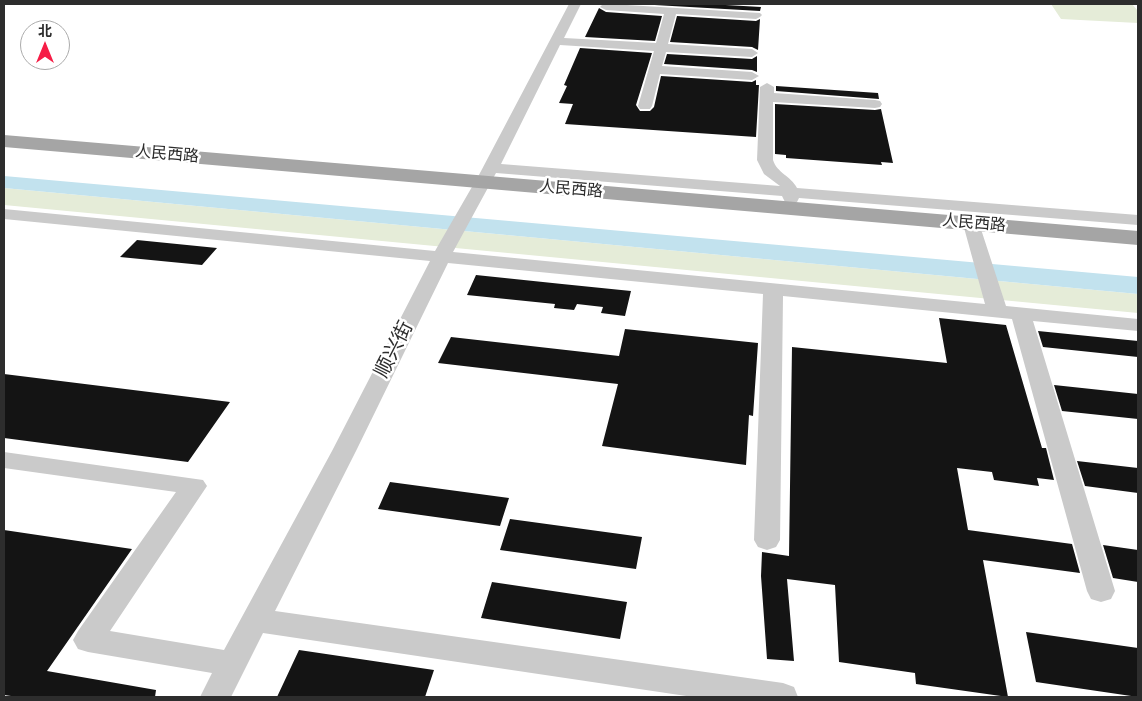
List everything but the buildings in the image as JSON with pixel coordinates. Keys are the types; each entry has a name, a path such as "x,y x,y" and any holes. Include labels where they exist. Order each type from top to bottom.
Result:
{"main road":[{"name":"人民西路","path":"4,132 487,174 972,224 1138,238"},
{"name":"人民西路","path":"4,141 791,196 1138,228"}],"street":[{"name":"顺兴街","path":"215,697 344,450 464,212 487,174 575,4"},
{"path":"606,7 756,15"},
{"path":"645,106 671,10"},
{"path":"555,44 752,53"},
{"path":"655,70 752,76"},
{"path":"875,104 767,92 766,163 773,174 785,181 791,196 1138,220"},
{"path":"4,214 774,291 1138,325"},
{"path":"972,224 979,256 997,311"},
{"path":"767,540 774,291"},
{"path":"1021,314 1101,591"},
{"path":"4,460 194,486 88,640 232,664"},
{"path":"255,620 783,697"}],"green space":[{"path":"1051,4 1132,4 1138,11 1138,23 1061,19"},
{"path":"4,188 1138,294 1138,313 4,205"}],"water":[{"path":"4,176 1138,277 1138,294 4,188"}]}
